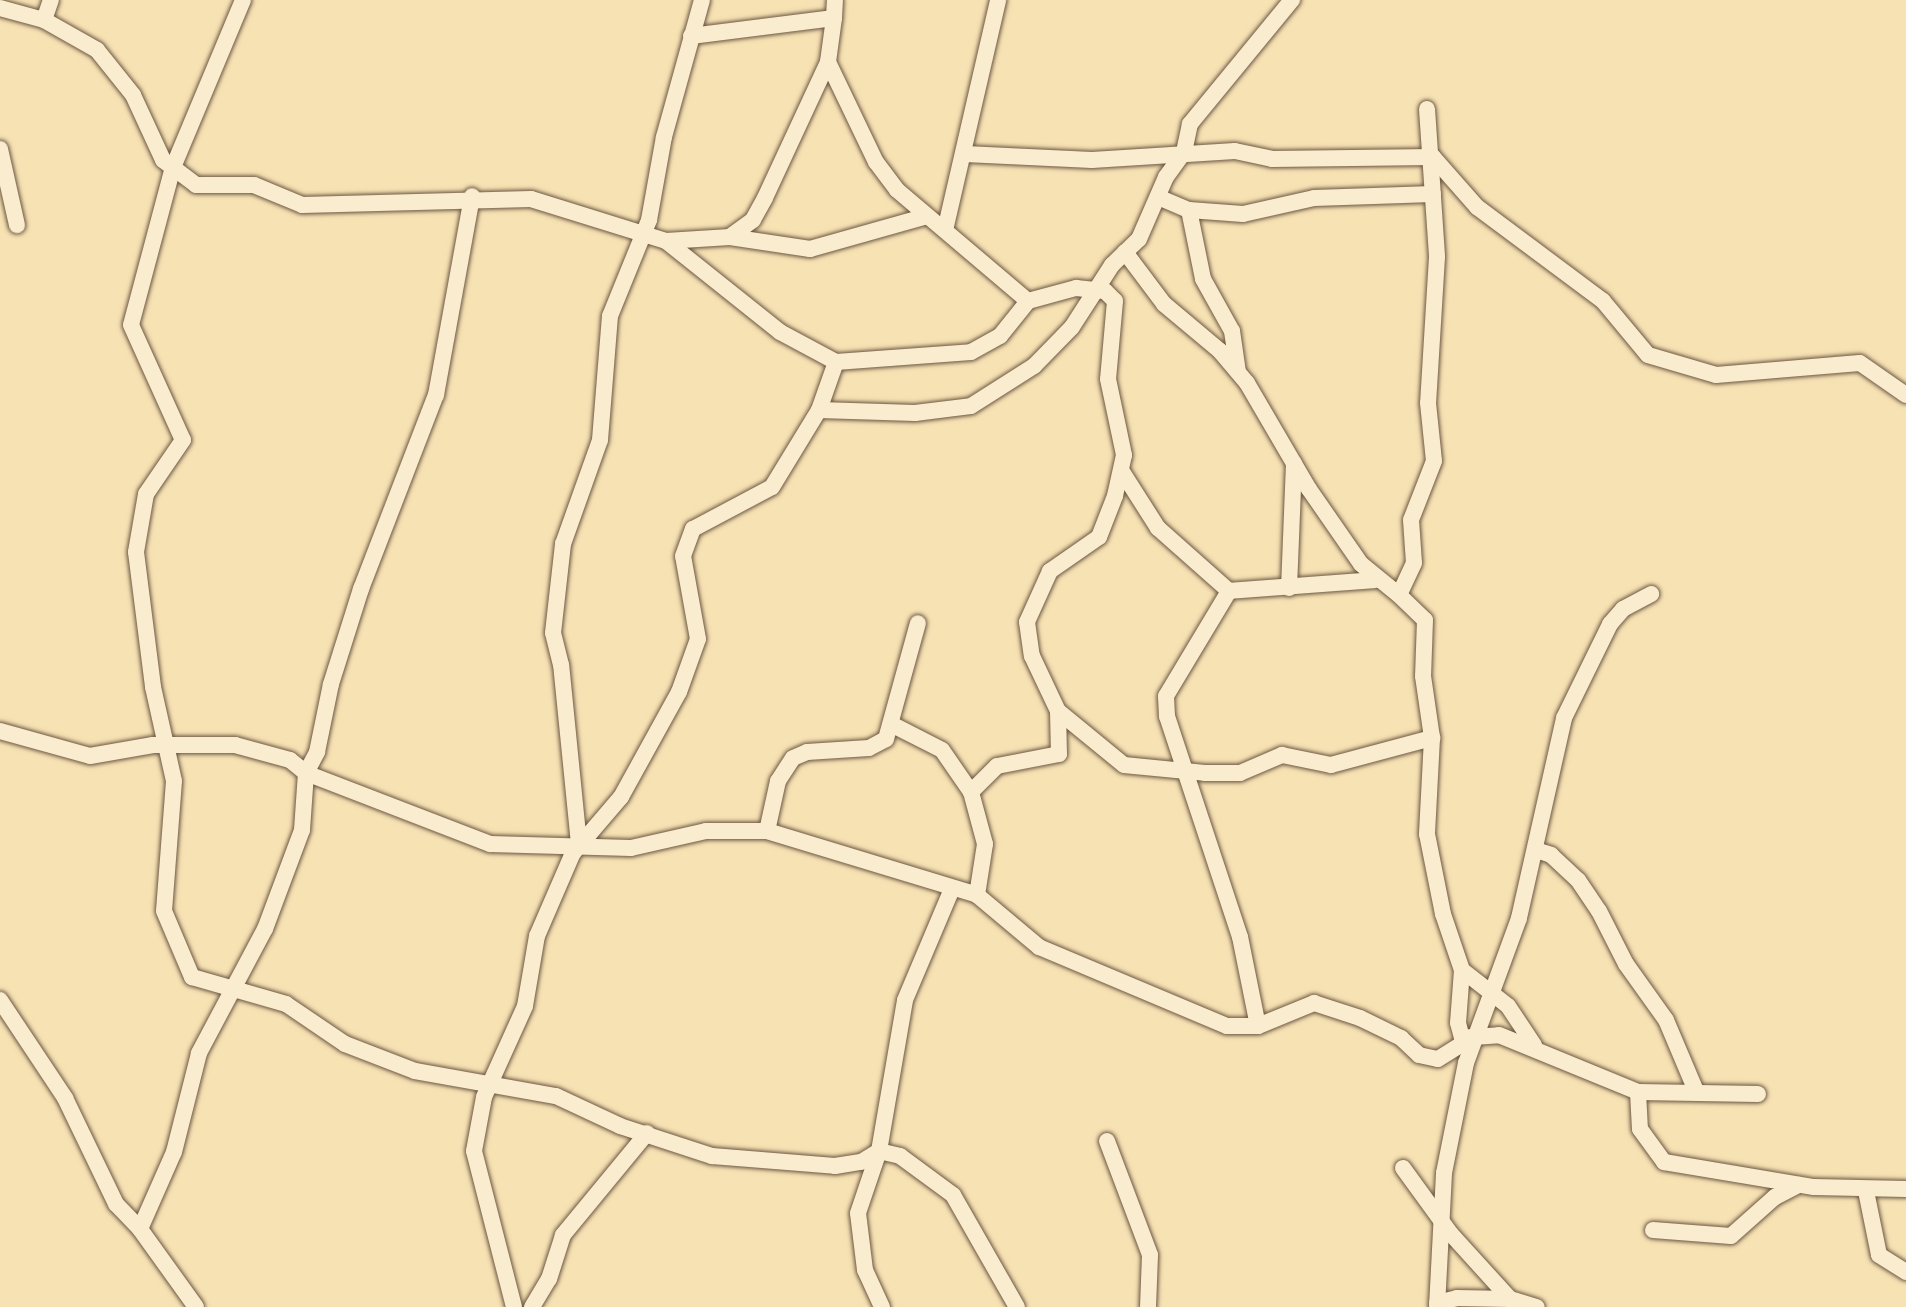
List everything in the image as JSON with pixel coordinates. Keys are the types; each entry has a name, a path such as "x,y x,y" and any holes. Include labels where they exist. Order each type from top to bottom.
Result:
{"street":[{"path":"44,20 51,0"},
{"path":"243,0 173,167 131,325 183,440 146,494 136,552 153,687 174,781 164,911 192,977 286,1004 345,1044 399,1065 556,1096 647,1133 712,1156 761,1162 852,1166 879,1151 900,1156 952,1195 1017,1307"},
{"path":"579,844 554,611 569,514 589,482 600,440 610,316 645,232 691,36 702,0"},
{"path":"730,237 753,220 828,62 835,0"},
{"path":"819,410 915,413 971,406 1054,348 1094,289 1139,239 1158,197 1184,152 1190,124 1292,0"},
{"path":"946,226 965,154 992,1"},
{"path":"0,9 44,20 98,50 133,95 163,160 196,185 254,185 302,205 472,196 531,199 666,240 780,332 836,362 971,352 1000,336 1028,301 1051,292 1094,289 1115,301 1107,379 1123,430 1121,470 1098,537 1050,571 1030,606 1032,656 1058,711 1059,754 1049,760 997,766 971,792"},
{"path":"691,36 834,18"},
{"path":"828,62 876,162 924,217 946,226 1028,301"},
{"path":"1399,595 1414,563 1411,519 1434,461 1428,403 1437,257 1433,157 1427,109"},
{"path":"0,149 16,225"},
{"path":"965,154 1092,160 1184,152 1235,151 1272,159 1433,157 1477,207 1603,301 1648,355 1716,375 1860,363 1906,395"},
{"path":"1158,197 1189,210 1243,214 1314,198 1433,194"},
{"path":"140,1229 174,1152 199,1053 265,929 302,830 306,773 317,752 331,684 361,589 436,395 472,196"},
{"path":"1189,210 1203,279 1232,331 1238,372"},
{"path":"666,240 730,237 810,249 924,217"},
{"path":"1125,252 1164,304 1238,372 1294,462 1375,580 1399,595 1425,620 1423,676 1432,738 1425,814 1428,845 1462,970 1458,1023 1462,1038 1499,1035 1537,1048 1587,1076 1615,1079 1638,1092 1696,1091 1758,1094"},
{"path":"513,1307 475,1161 479,1113 518,1029 537,936 579,844 633,778 679,692 698,639 683,556 693,529 772,487 819,410 836,362"},
{"path":"1289,588 1294,462"},
{"path":"1121,470 1158,528 1229,591 1375,580"},
{"path":"1229,591 1166,696 1186,770 1240,937 1258,1026"},
{"path":"1537,1307 1510,1299 1457,1298 1437,1305 1444,1173 1473,1037 1519,918 1564,718 1580,678 1610,624 1623,609 1651,594"},
{"path":"767,831 785,765 807,752 869,748 886,739 918,623"},
{"path":"1058,711 1124,765 1186,770 1240,773 1282,755 1331,765 1432,738"},
{"path":"891,724 942,750 971,792 985,844 977,895"},
{"path":"0,731 90,756 167,744 236,745 290,760 306,773 475,841 632,848 706,831 767,831 977,895 1040,947 1227,1026 1258,1026 1314,1003 1360,1017 1401,1038 1419,1055 1438,1059 1473,1037"},
{"path":"1536,850 1551,855 1578,880 1599,911 1626,964 1666,1020 1696,1091"},
{"path":"882,1307 865,1270 858,1213 879,1151 905,1000 952,889"},
{"path":"1462,970 1508,1006 1522,1034 1537,1048"},
{"path":"0,1000 65,1098 116,1204 140,1229 196,1307"},
{"path":"1638,1092 1640,1129 1664,1162 1747,1172 1799,1185 1866,1191 1900,1188"},
{"path":"532,1307 544,1292 563,1234 647,1133"},
{"path":"1107,1141 1150,1255 1148,1307"},
{"path":"1403,1168 1440,1221 1510,1299"},
{"path":"1875,1220 1900,1188 1906,1174"},
{"path":"1653,1230 1731,1236 1775,1197 1799,1185"},
{"path":"1866,1191 1875,1220 1879,1255 1906,1272"}]}
